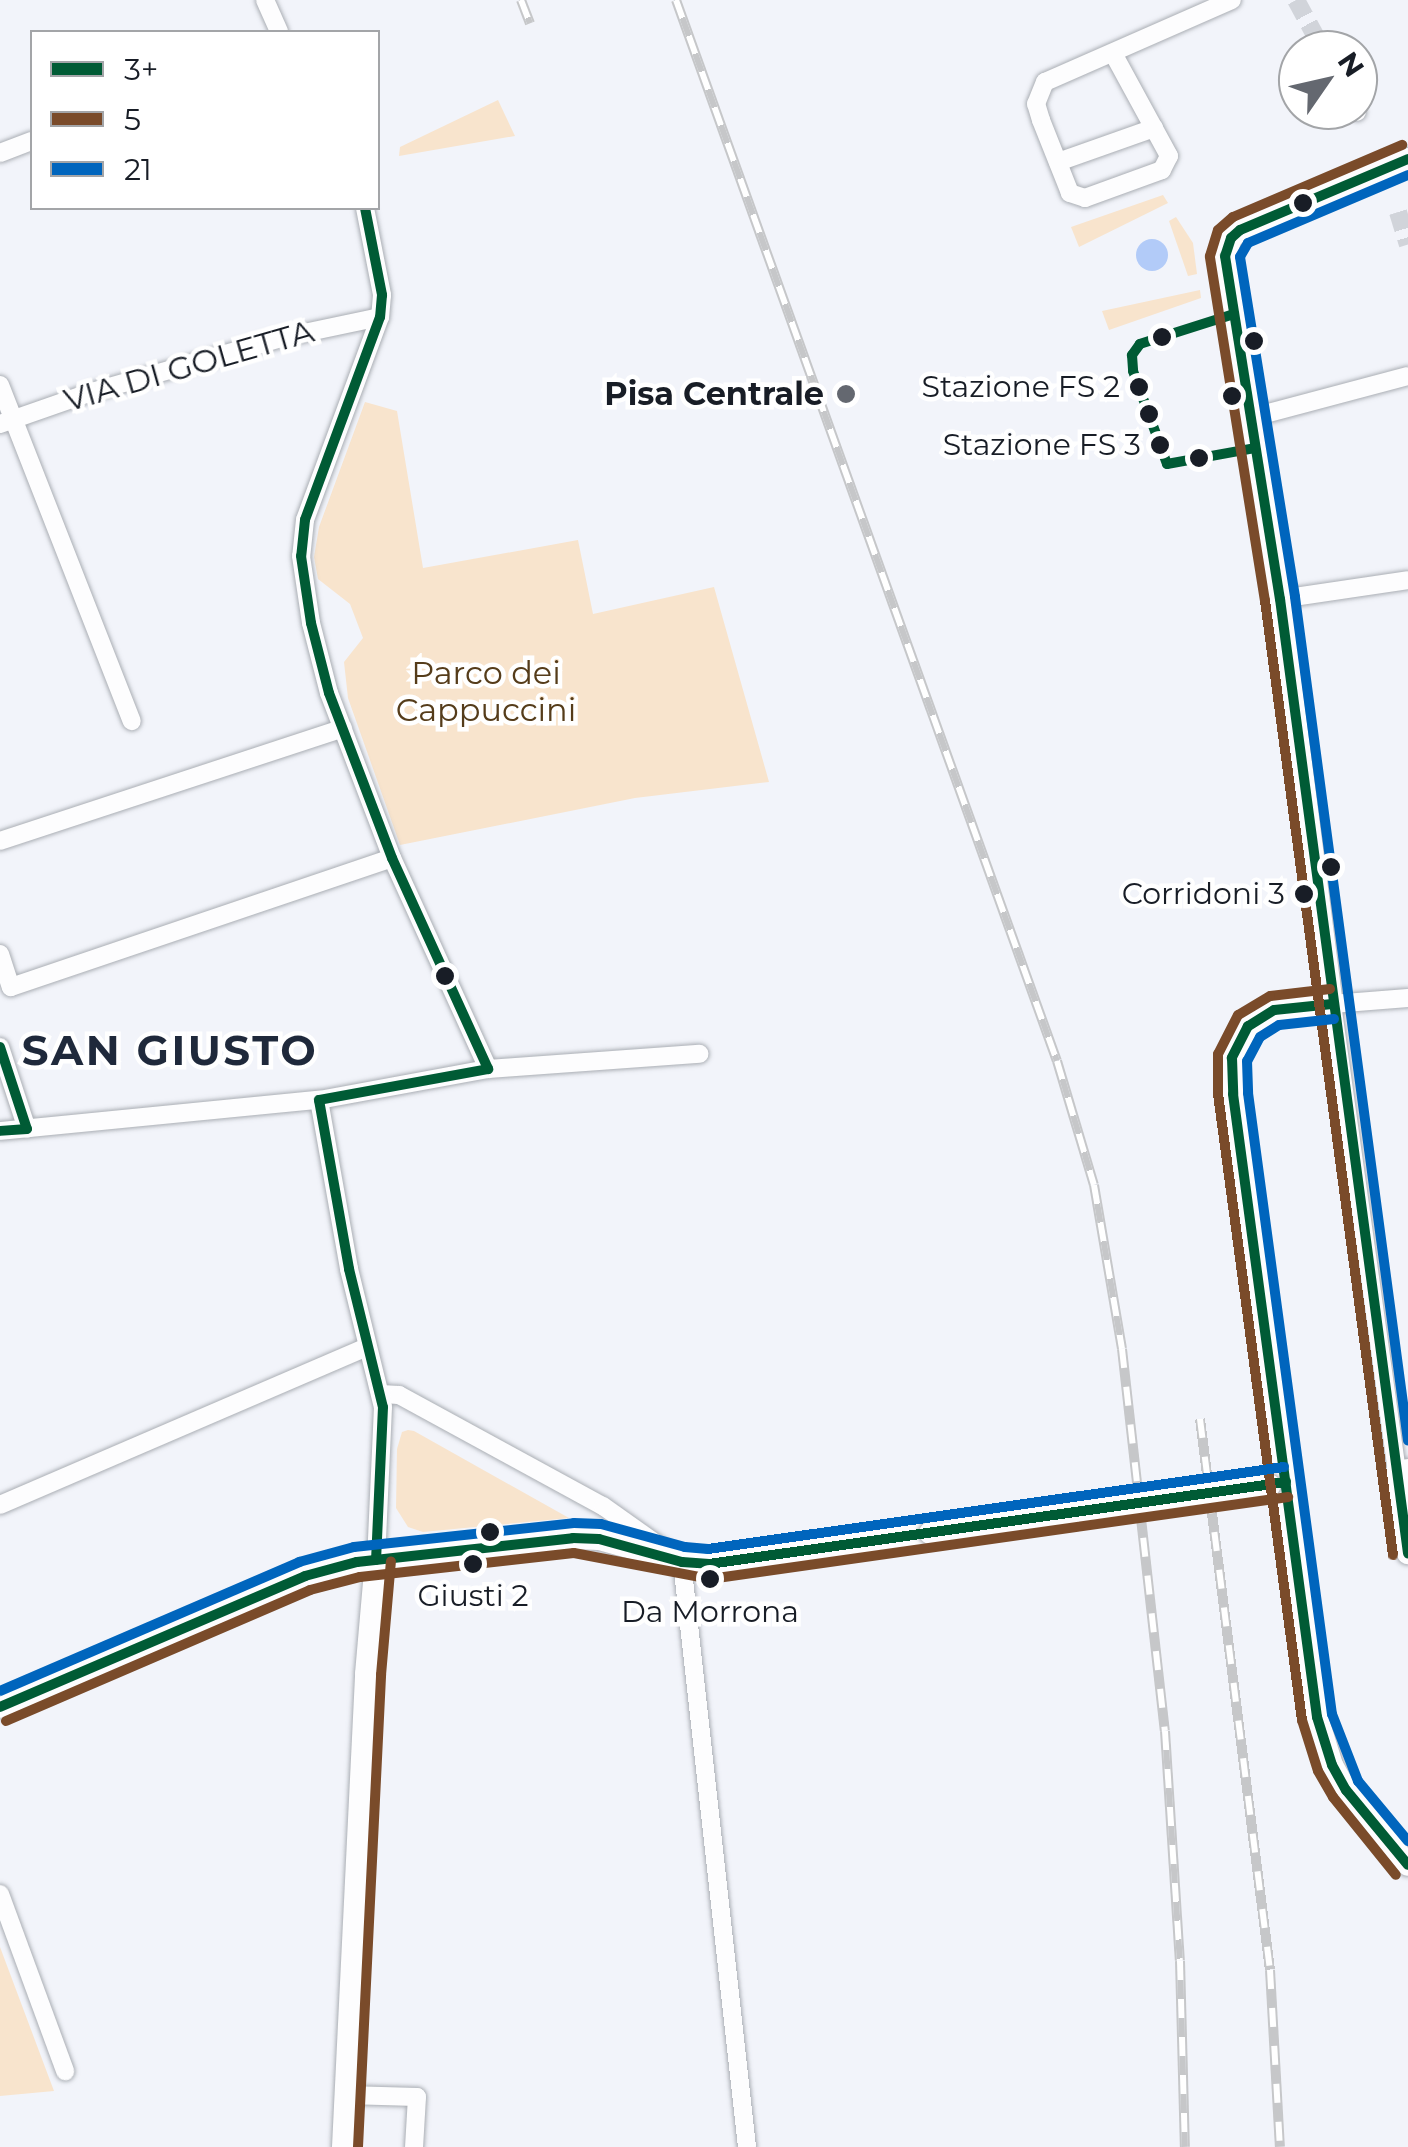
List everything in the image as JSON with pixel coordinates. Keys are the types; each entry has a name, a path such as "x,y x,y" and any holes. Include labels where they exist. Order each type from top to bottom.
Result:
{"street":[{"path":"265,0 278,30"},
{"path":"1114,55 1169,156 1162,170 1085,198 1070,193 1036,104 1041,88 1049,78 1114,55 1208,5 1232,0"},
{"path":"1058,162 1154,128"},
{"path":"0,153 30,142"},
{"path":"1408,159 1240,230 1231,238 1226,256 1280,598 1332,1004 1402,1471 1408,1554"},
{"path":"365,210 382,295 380,317 311,504 300,546 310,623 343,728 392,858 488,1069"},
{"name":"VIA DI GOLETTA","path":"6,422 285,337 380,317"},
{"path":"1250,418 1408,376"},
{"path":"0,384 6,422 132,721"},
{"path":"1280,598 1408,580"},
{"path":"0,841 343,728"},
{"path":"0,954 11,987 392,858"},
{"path":"1407,1865 1352,1800 1322,1735 1278,1484 1232,1058 1241,1034 1264,1014 1293,1006 1408,998"},
{"path":"0,1047 27,1129"},
{"path":"0,1132 318,1100 488,1069 699,1054"},
{"path":"318,1100 367,1347 381,1394 384,1440 365,1691 343,2147"},
{"path":"0,1505 367,1347"},
{"path":"381,1394 399,1395 603,1506 682,1562 747,2147"},
{"path":"0,1707 305,1576 376,1560 573,1538 621,1544 682,1562 741,1561 1278,1484"},
{"path":"0,1894 65,2072"},
{"path":"346,2096 416,2097 414,2147"}],"green space":[{"path":"498,100 515,136 399,156 400,147"},
{"path":"1163,195 1168,203 1079,247 1071,227"},
{"path":"1176,217 1193,243 1197,274 1188,276 1169,221"},
{"path":"1200,290 1201,298 1109,330 1102,311"},
{"name":"Parco dei Cappuccini","path":"365,402 397,411 423,568 578,540 593,614 714,587 769,782 635,798 400,845 348,698 344,662 363,638 350,604 318,579 314,557 319,527"},
{"path":"408,1430 569,1518 423,1532 408,1527 396,1508 397,1449 402,1432"},
{"path":"0,1947 54,2091 0,2096"}],"water":[{"path":"1152,239 1163,244 1168,255 1163,266 1152,271 1141,266 1136,255 1141,244"}],"tunnel":[{"path":"1296,0 1312,30"},
{"path":"1398,212 1408,244"}],"railway":[{"path":"521,0 530,23"},
{"path":"676,0 1057,1061 1094,1185 1122,1349 1165,1731 1180,1961 1185,2147"},
{"path":"1200,1419 1270,1970 1280,2147"}],"transit line":[{"name":"5","path":"1393,1555 1265,601 1210,256 1218,230 1233,217 1402,145"},
{"name":"3+","path":"1408,159 1240,230 1231,238 1225,256 1280,599 1408,1553"},
{"name":"21","path":"1408,175 1248,243 1240,257 1295,597 1408,1440"},
{"name":"3+","path":"365,210 382,295 380,317 305,520 301,556 311,623 329,693 392,858 488,1069"},
{"name":"3+","path":"1234,314 1140,344 1132,355 1133,371 1167,464 1255,448"},
{"name":"5","path":"1330,989 1270,996 1238,1015 1218,1054 1218,1094 1302,1720 1318,1771 1333,1797 1396,1875"},
{"name":"3+","path":"1332,1004 1274,1010 1248,1026 1232,1058 1233,1094 1317,1717 1332,1765 1346,1790 1408,1865"},
{"name":"21","path":"1334,1019 1279,1025 1260,1037 1247,1061 1248,1093 1332,1714 1358,1781 1408,1841"},
{"name":"3+","path":"0,1047 27,1129 0,1131"},
{"name":"3+","path":"319,1100 488,1069"},
{"name":"3+","path":"319,1100 349,1269 383,1407 376,1560"},
{"name":"21","path":"0,1691 299,1562 354,1547 574,1523 601,1524 685,1547 708,1549 1284,1467"},
{"name":"3+","path":"0,1707 305,1576 357,1562 573,1538 599,1539 682,1562 709,1564 1286,1482"},
{"name":"5","path":"6,1721 310,1590 360,1577 574,1553 710,1579 1288,1497"},
{"name":"5","path":"358,2147 381,1675 391,1561"}],"place":[{"name":"Stazione FS 2","path":"1139,387"},
{"name":"Pisa Centrale","path":"846,394"},
{"name":"Stazione FS 3","path":"1160,445"},
{"name":"Corridoni 3","path":"1304,894"},
{"name":"Giusti 2","path":"473,1564"},
{"name":"Da Morrona","path":"710,1579"}],"district":[{"name":"SAN GIUSTO","path":"170,1050"}]}
